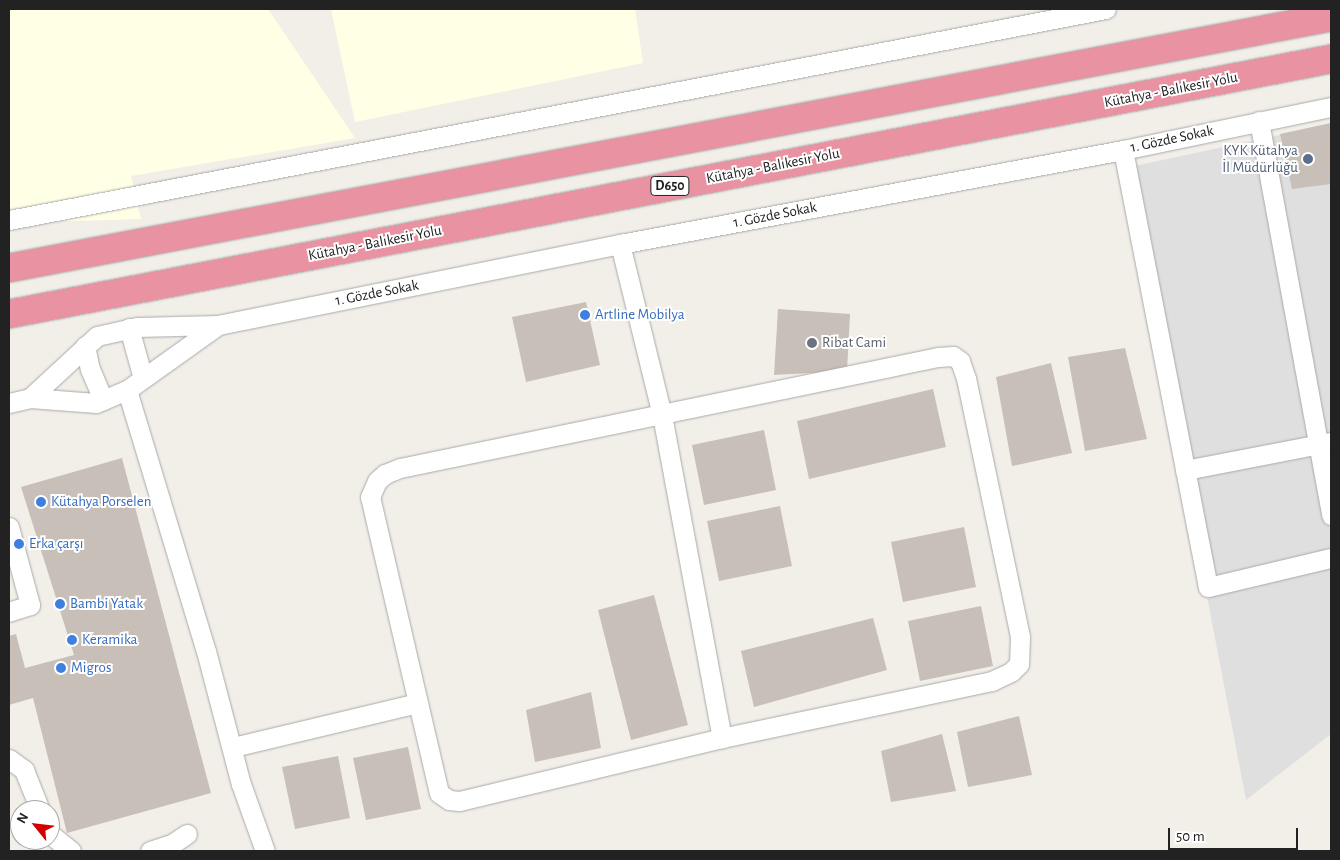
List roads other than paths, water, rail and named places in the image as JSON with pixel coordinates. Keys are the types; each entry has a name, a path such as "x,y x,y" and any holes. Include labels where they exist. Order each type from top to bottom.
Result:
{"highway":[{"path":"9,268 1331,17"},
{"name":"Kütahya - Balıkesir Yolu","path":"9,314 1331,59"}],"street":[{"path":"9,220 1106,9"},
{"name":"1. Gözde Sokak","path":"218,325 620,244 1123,150 1331,107"},
{"path":"1259,121 1325,444 1331,515"},
{"path":"1123,150 1208,587 1331,558"},
{"path":"620,244 662,415 722,738"},
{"path":"30,398 97,336 129,328 218,325"},
{"path":"9,403 30,398 96,403 127,390 218,325"},
{"path":"129,328 143,378"},
{"path":"85,346 90,369 103,400"},
{"path":"953,356 960,361 966,378 1020,637 1019,664 1011,672 992,681 722,738 459,801 449,800 439,793 370,497 377,481 385,474 400,468 662,415 938,357 953,356"},
{"path":"127,390 206,651 241,784 265,851"},
{"path":"1185,470 1325,444"},
{"path":"9,527 30,605 9,612"},
{"path":"232,747 418,702"},
{"path":"9,759 24,770 36,800"},
{"path":"150,851 172,844 187,834"},
{"path":"60,842 71,851"}],"place":[{"name":"KYK Kütahya İl Müdürlüğü","path":"1308,159"},
{"name":"Artline Mobilya","path":"585,315"},
{"name":"Ribat Cami","path":"812,343"},
{"name":"Kütahya Porselen","path":"41,502"},
{"name":"Erka çarşı","path":"19,544"},
{"name":"Bambi Yatak","path":"60,604"},
{"name":"Keramika","path":"72,640"},
{"name":"Migros","path":"61,668"}]}
